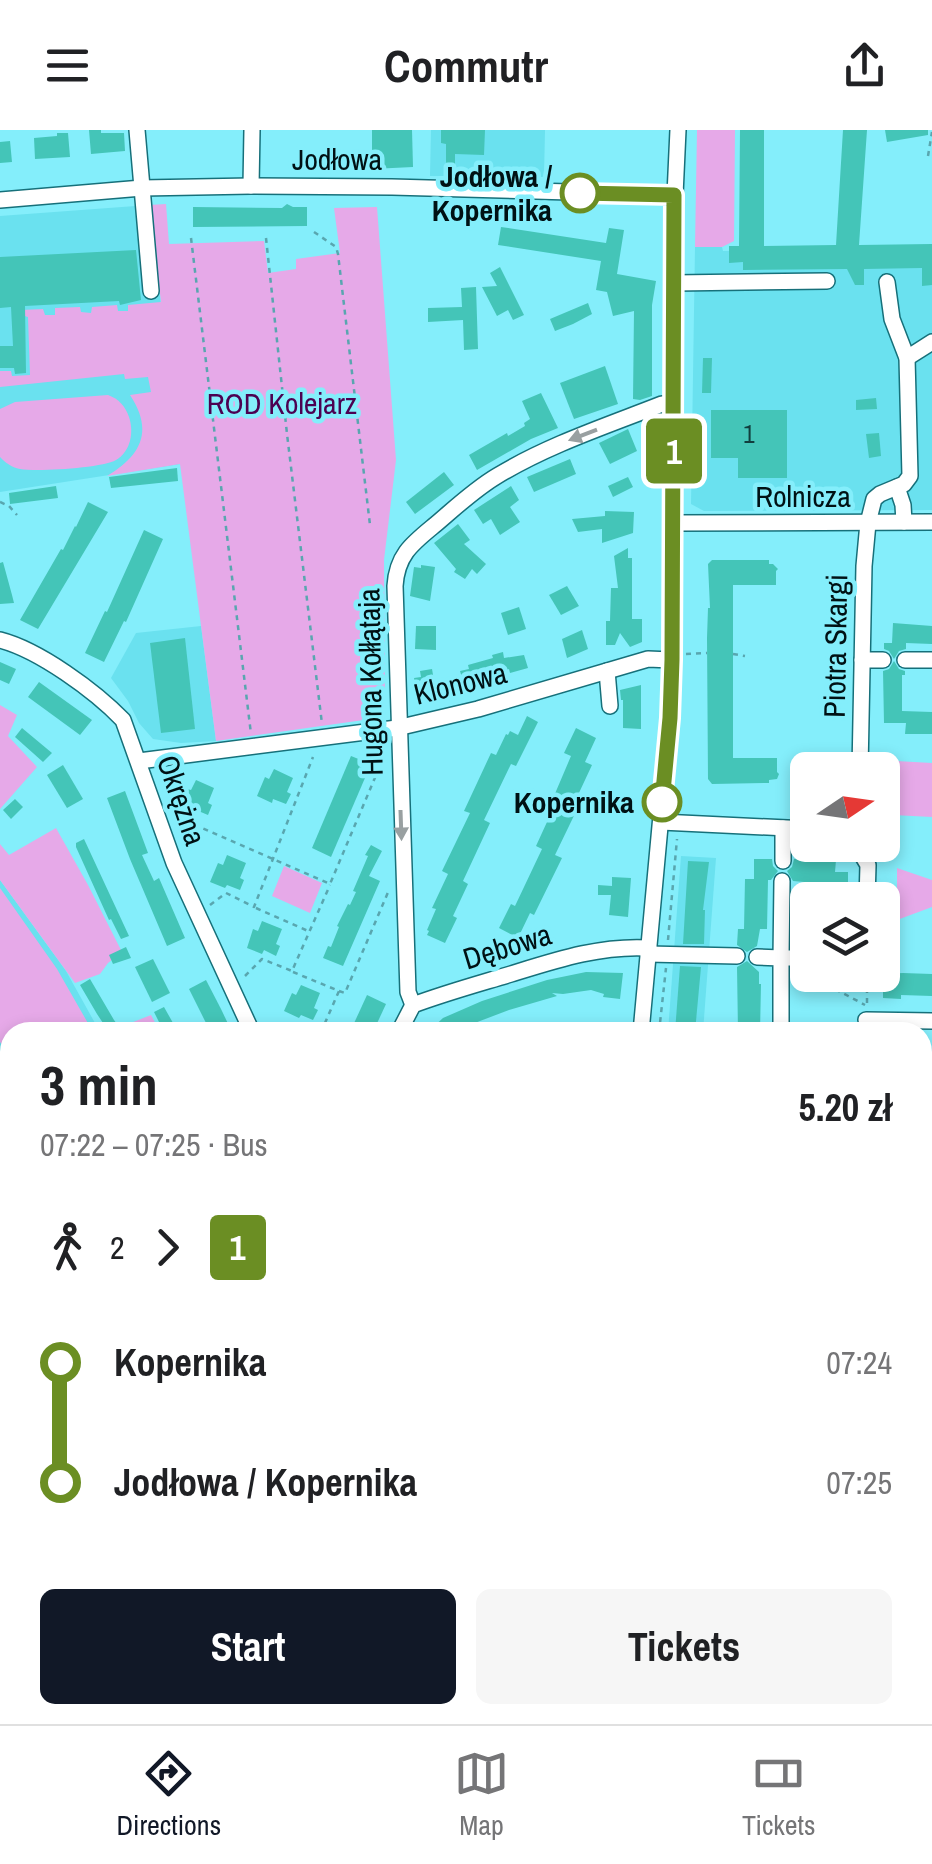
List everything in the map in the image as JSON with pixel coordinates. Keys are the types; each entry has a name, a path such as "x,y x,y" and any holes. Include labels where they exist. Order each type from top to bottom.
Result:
{"street":[{"path":"137,130 151,290"},
{"path":"250,186 252,130"},
{"path":"669,130 675,174"},
{"path":"643,1022 675,657 674,195 678,130"},
{"name":"Jodłowa","path":"0,200 142,188 250,186 674,195"},
{"path":"675,283 827,281"},
{"path":"868,522 874,498 904,484 910,476 907,358 892,318 887,282"},
{"path":"907,358 932,342"},
{"name":"Hugona Kołłątaja","path":"413,1005 408,992 398,728 396,570 402,556 470,494 499,474 559,444 662,404 675,406"},
{"path":"897,487 904,522"},
{"name":"Piotra Skargi","path":"860,752 868,522"},
{"name":"Rolnicza","path":"674,523 932,522"},
{"name":"Okrężna","path":"0,640 45,661 106,703 123,720 174,863 247,1022"},
{"name":"Klonowa","path":"139,761 398,728 648,659 675,657"},
{"path":"862,660 883,660"},
{"path":"905,660 932,660"},
{"path":"607,671 610,706"},
{"path":"660,822 790,828"},
{"path":"782,862 783,828"},
{"path":"781,1022 782,880"},
{"name":"Dębowa","path":"413,1005 572,956 627,946 667,954 737,956"},
{"path":"757,957 790,958"},
{"path":"404,1022 413,1005"},
{"path":"866,1020 879,1022"}],"path":[{"path":"928,156 932,132"},
{"path":"314,232 336,247 338,254 370,525"},
{"path":"191,238 252,740"},
{"path":"266,238 323,730"},
{"path":"0,502 17,515"},
{"path":"675,657 706,653"},
{"path":"733,654 744,656"},
{"path":"292,971 387,750"},
{"path":"254,907 312,757"},
{"path":"176,822 186,821 330,884"},
{"path":"660,1022 677,840"},
{"path":"245,976 262,959 345,993 392,883 404,883"},
{"path":"210,905 226,894 309,932"},
{"path":"325,1022 339,991"},
{"path":"841,992 866,1005 866,992"}],"shaded area":[{"path":"431,130 545,130 544,177 430,176"},
{"path":"149,205 180,464 0,492 0,216"},
{"path":"695,247 722,247 723,251 932,247 932,510 704,511 691,504"},
{"path":"201,626 216,741 181,743 153,739 111,678 136,633"},
{"path":"681,856 716,858 704,1022 669,1022"},
{"path":"0,880 66,971 94,1022 0,1022"}],"green space":[{"path":"697,130 735,130 734,241 722,247 695,247"},
{"name":"ROD Kolejarz","path":"166,204 169,244 264,241 268,273 296,269 296,259 340,253 334,208 377,207 396,460 384,560 385,717 216,741 180,464 107,476 128,460 140,442 141,420 130,395 151,392 148,377 125,379 124,374 0,387 0,371 11,371 12,376 30,375 28,317 21,315 21,310 43,309 45,315 55,315 55,308 80,307 81,312 91,313 92,307 117,305 118,311 128,311 128,305 161,302 149,205"},
{"path":"108,395 123,406 130,423 128,446 116,460 84,467 28,470 14,467 0,457 0,409 15,402"},
{"path":"0,705 17,715 8,736 37,767 0,809"},
{"path":"900,761 932,763 932,817 900,815"},
{"path":"56,828 122,952 100,974 75,983 0,880 0,844 9,855"},
{"path":"284,866 322,883 310,913 272,896"},
{"path":"897,868 932,880 932,907 900,919"},
{"path":"0,888 57,969 87,1022 0,1022"},
{"path":"151,1015 155,1022 133,1022"}],"building":[{"path":"89,130 124,133 125,151 91,154"},
{"path":"372,130 412,130 413,167 372,169"},
{"path":"441,130 485,130 484,155 455,154 455,164 446,164"},
{"path":"740,130 764,130 764,246 836,245 843,130 867,130 859,245 932,244 932,285 922,286 922,268 864,269 864,285 855,285 847,269 743,270 743,262 729,263 729,246 739,246"},
{"path":"885,130 928,130 928,135 887,142"},
{"path":"68,133 70,157 35,159 34,138"},
{"path":"10,141 12,162 0,163 0,142"},
{"path":"287,204 307,207 307,226 193,227 193,207 282,208"},
{"path":"501,227 606,243 609,228 624,230 617,274 656,281 652,305 652,396 633,399 634,311 613,316 607,292 596,290 601,261 498,245"},
{"path":"136,250 141,300 120,305 119,301 25,306 26,373 15,374 14,368 0,368 0,346 13,346 11,307 0,308 0,257"},
{"path":"500,267 524,315 513,320 508,310 497,316 482,287 497,286 490,273"},
{"path":"476,287 478,349 464,350 463,320 428,322 428,308 462,307 461,288"},
{"path":"588,303 592,314 555,331 550,319"},
{"path":"703,358 712,358 711,393 702,393"},
{"path":"605,366 618,404 574,419 560,383"},
{"path":"541,393 558,428 477,470 469,455 525,426 530,419 522,401"},
{"path":"876,398 877,409 856,410 856,400"},
{"path":"711,410 787,410 787,478 738,478 738,458 711,458"},
{"path":"628,429 637,451 610,464 599,443"},
{"path":"879,433 881,456 869,458 866,434"},
{"path":"570,459 576,474 534,492 527,477"},
{"path":"177,468 178,481 111,488 109,477"},
{"path":"444,472 454,485 415,514 406,502"},
{"path":"628,477 633,487 613,497 608,486"},
{"path":"56,486 58,498 10,504 9,493"},
{"path":"511,486 519,500 510,507 520,522 500,535 491,519 483,524 474,510"},
{"path":"88,502 108,512 38,629 20,620"},
{"path":"605,511 634,512 633,533 602,543 602,529 578,532 572,519 605,516"},
{"path":"458,524 470,540 464,544 486,564 477,574 472,569 465,579 454,572 456,569 434,543"},
{"path":"144,530 163,539 104,662 85,653"},
{"path":"628,548 628,558 632,558 632,619 642,619 642,642 630,647 620,633 615,645 606,645 611,588 618,588 614,556"},
{"path":"712,560 769,560 778,569 776,585 733,585 733,758 777,758 779,774 769,783 712,784 708,779 708,564"},
{"path":"3,562 14,603 0,604"},
{"path":"414,567 435,567 430,601 410,596"},
{"path":"567,586 579,606 561,615 549,595"},
{"path":"519,607 526,629 508,635 501,613"},
{"path":"893,623 932,626 932,644 906,643 906,649 894,659 884,649 884,643 892,643"},
{"path":"416,626 436,626 436,650 415,649"},
{"path":"582,630 588,649 567,658 562,639"},
{"path":"185,638 195,729 161,733 150,643"},
{"path":"503,652 504,658 524,655 528,668 510,673 509,669 490,675 491,680 464,685 460,671"},
{"path":"894,661 905,671 902,711 932,712 932,734 905,734 906,723 884,723 883,671"},
{"path":"0,662 16,669 9,684 0,680"},
{"path":"432,669 436,692 430,694 431,700 420,703 414,678 421,677 420,671"},
{"path":"39,682 92,720 80,735 28,697"},
{"path":"641,685 641,729 623,728 620,690"},
{"path":"527,716 538,722 516,766 511,764 484,820 490,823 463,881 468,884 445,943 427,935 436,909 432,908 448,874 442,871 470,813 464,811 491,753 496,755 510,731 518,735"},
{"path":"22,728 52,753 43,762 15,737"},
{"path":"576,728 596,738 585,762 592,765 578,795 583,797 555,855 562,858 518,938 499,928 511,904 515,906 542,849 536,846 558,798 554,796 571,756 564,753"},
{"path":"351,756 371,764 331,857 312,848"},
{"path":"63,765 83,799 67,808 47,775"},
{"path":"274,769 293,778 286,804 257,796 265,777 269,779"},
{"path":"196,780 214,788 208,815 179,807"},
{"path":"125,791 148,853 142,855 154,881 159,878 185,938 167,946 107,798"},
{"path":"15,799 23,807 11,819 3,810"},
{"path":"84,839 129,936 121,939 109,920 76,847"},
{"path":"371,845 382,851 369,876 380,881 343,966 323,958 356,892 353,891"},
{"path":"227,855 246,863 240,890 210,882 218,863 223,865"},
{"path":"754,859 772,859 778,871 768,880 767,929 760,929 757,946 747,952 737,945 738,929 744,929 745,879 754,879"},
{"path":"688,861 709,862 703,910 704,944 683,944"},
{"path":"793,862 836,862 835,872 848,872 848,882 793,881 787,871"},
{"path":"612,877 631,878 628,917 609,915 611,895 598,895 598,885 612,886"},
{"path":"262,921 282,929 276,956 247,948 253,929 258,931"},
{"path":"126,947 131,958 113,964 109,955"},
{"path":"153,959 170,993 152,1002 135,967"},
{"path":"747,961 759,972 760,1022 738,1022 737,967"},
{"path":"680,966 701,967 696,1022 676,1022"},
{"path":"586,972 623,973 620,999 603,997 604,994 591,990 552,993 557,996 477,1022 439,1022 482,1001"},
{"path":"900,973 932,974 932,996 883,998 883,992 900,992"},
{"path":"90,979 116,1022 102,1022 80,985"},
{"path":"206,980 227,1022 206,1022 189,989"},
{"path":"301,985 320,993 313,1020 284,1011 292,993 296,995"},
{"path":"367,995 386,1004 378,1022 355,1022"},
{"path":"164,1007 172,1022 159,1022 154,1012"}],"bus line":[{"name":"1","path":"580,193 674,195 672,660 662,802"}],"place":[{"name":"Jodłowa / Kopernika","path":"580,193"},
{"name":"Kopernika","path":"662,802"}]}
